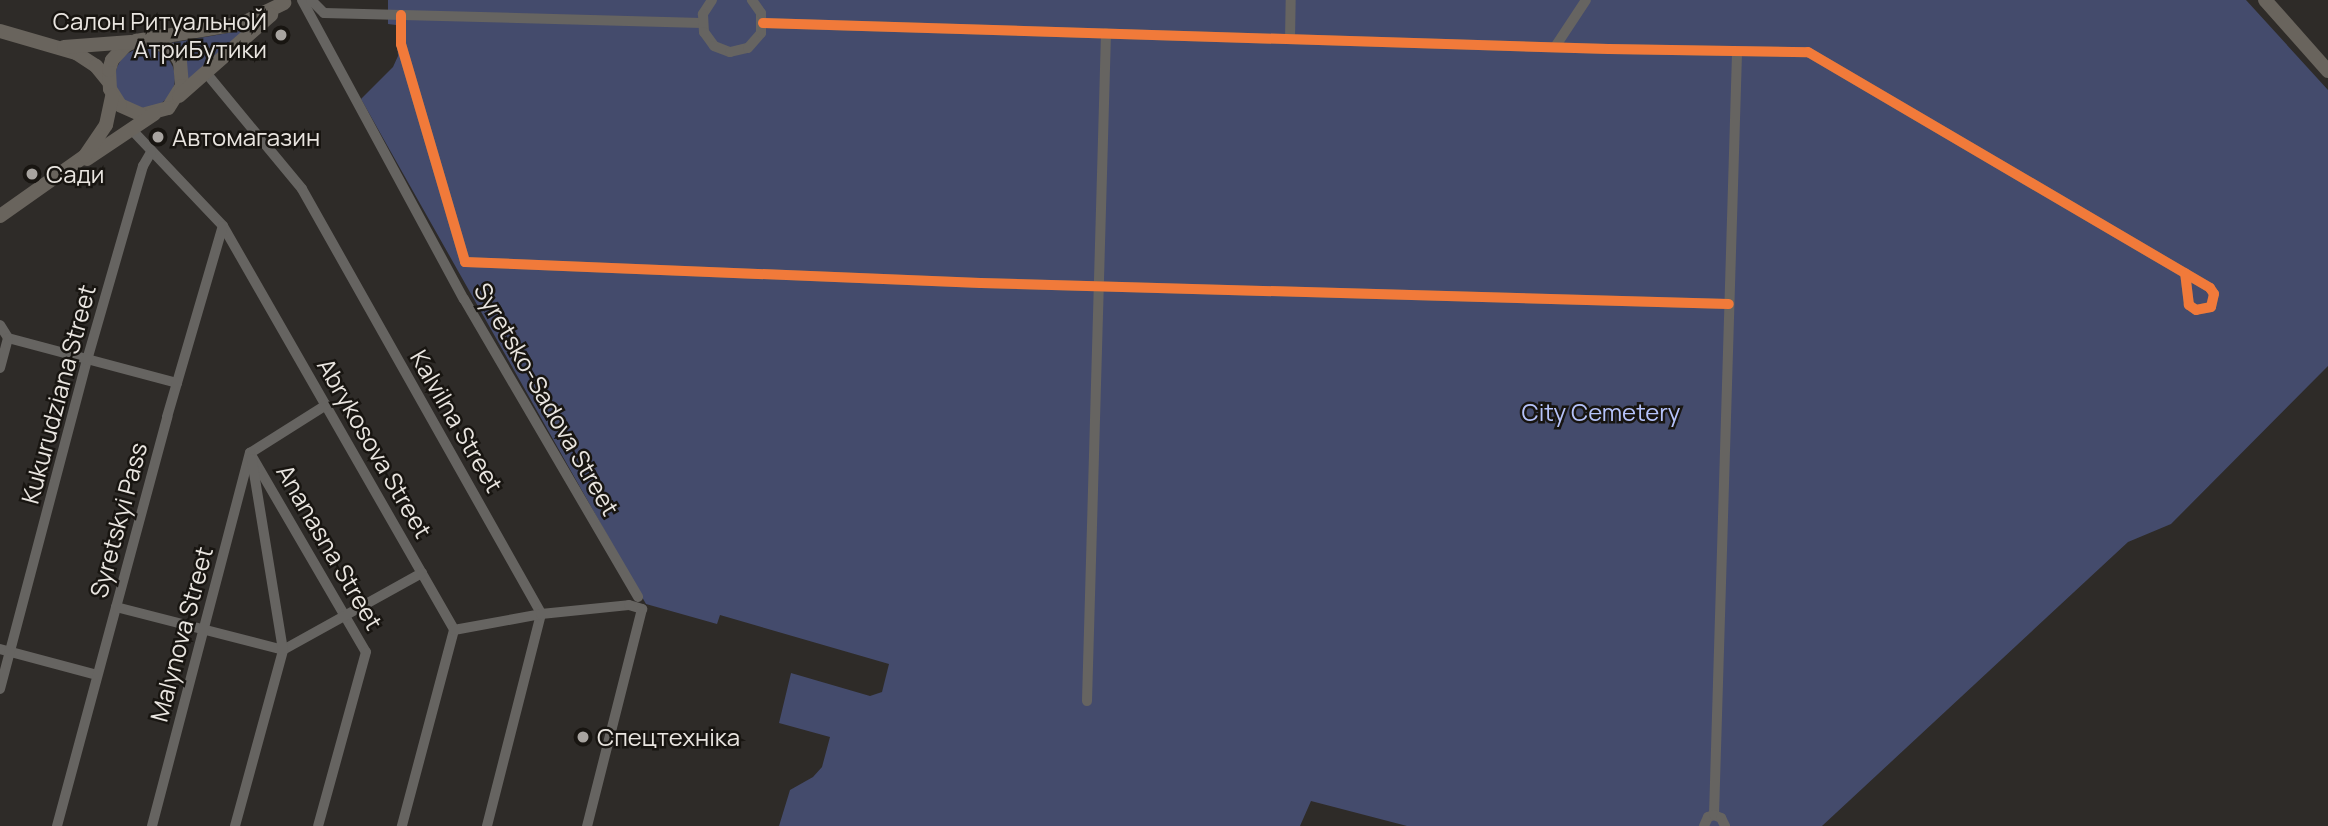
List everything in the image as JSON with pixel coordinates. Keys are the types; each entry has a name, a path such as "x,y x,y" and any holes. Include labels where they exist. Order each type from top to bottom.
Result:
{"main road":[{"path":"2265,0 2328,71"},
{"path":"62,47 153,40 243,23 286,2"},
{"path":"72,165 93,156 168,108 286,2"},
{"path":"1,36 62,47 86,58 130,112 155,114"},
{"path":"153,40 174,52 180,62 182,86 178,97"},
{"path":"0,216 72,165 99,138 111,111 112,60 126,45 136,41"}],"street":[{"name":"Syretsko-Sadova Street","path":"302,0 464,299 638,597"},
{"path":"312,0 324,13 702,23"},
{"path":"712,0 702,23 708,40 714,46 730,52 748,48 756,41 763,23 761,13 752,0"},
{"path":"1290,39 1291,0"},
{"path":"1555,47 1586,0"},
{"path":"401,15 401,44 465,262 1100,286 1729,304"},
{"path":"763,23 1808,52 2185,273"},
{"path":"1087,701 1106,33"},
{"path":"1714,815 1737,52"},
{"name":"Kalvilna Street","path":"207,74 302,190 541,614"},
{"name":"Abrykosova Street","path":"132,130 223,226 454,630"},
{"name":"Kukurudziana Street","path":"0,689 5,651 143,166 151,152"},
{"name":"Syretskyi Pass","path":"57,826 177,383 223,226"},
{"path":"0,325 8,338 177,383"},
{"path":"0,368 8,338"},
{"path":"235,826 284,650 250,453 326,405"},
{"name":"Ananasna Street","path":"250,453 366,652 318,826"},
{"name":"Malynova Street","path":"152,826 250,453"},
{"path":"116,607 284,650 422,573"},
{"path":"402,826 454,630 541,614 629,605 642,610 587,826"},
{"path":"487,826 541,614"},
{"path":"5,651 97,675"},
{"path":"1703,826 1708,817 1714,815 1721,818 1726,826"}],"green space":[{"name":"City Cemetery","path":"388,0 2246,0 2328,90 2328,366 2171,524 2128,542 1822,826 1407,826 1311,801 1300,826 779,826 790,790 813,777 822,767 830,737 779,723 791,673 870,696 882,692 889,664 720,615 717,624 646,604 361,99 393,67 398,56 396,25 388,24"},
{"path":"245,30 189,84 185,63 171,43"},
{"path":"145,48 166,57 175,78 166,99 145,108 124,99 115,78 124,57"}],"cycle path":[{"path":"401,15 401,44 465,262 981,283 1729,304"},
{"path":"763,23 1609,49 1808,52 2210,288 2214,294 2211,307 2196,310 2189,305 2185,273"}],"place":[{"name":"Салон РитуальноЙ АтриБутики","path":"281,35"},
{"name":"Автомагазин","path":"158,137"},
{"name":"Сади","path":"32,174"},
{"name":"Спецтехніка","path":"583,737"}]}
